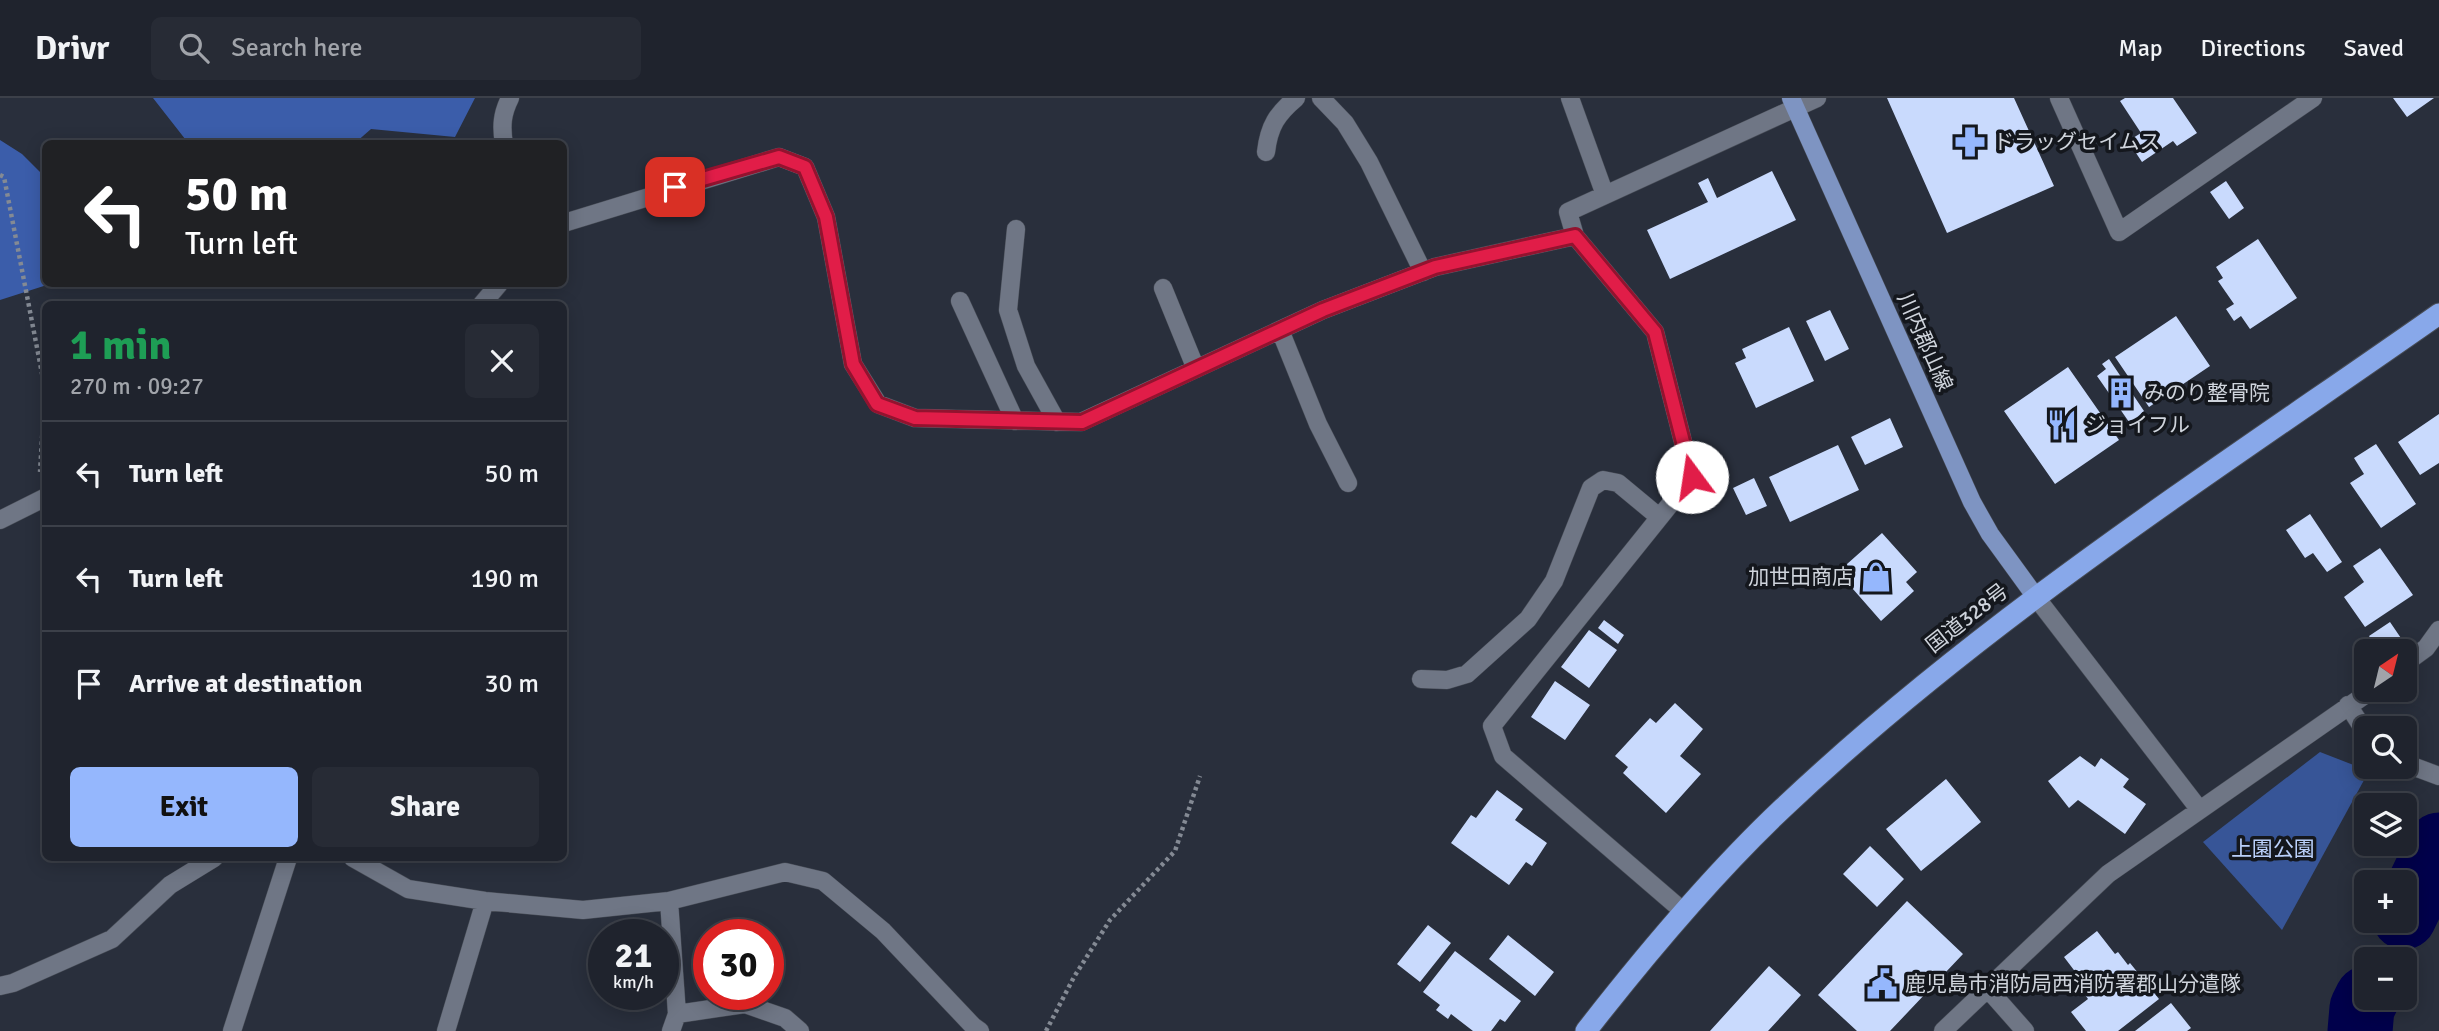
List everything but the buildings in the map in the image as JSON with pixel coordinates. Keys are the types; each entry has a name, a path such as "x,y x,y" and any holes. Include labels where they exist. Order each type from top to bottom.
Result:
{"highway":[{"name":"国道328号","path":"1586,1031 1684,912 1791,800 1923,683 2035,596 2439,314"}],"main road":[{"name":"川内郡山線","path":"1793,103 1972,502 1990,534 2035,596"}],"street":[{"path":"503,140 501,128 503,111 510,98"},
{"path":"1266,152 1268,134 1281,111 1296,98"},
{"path":"1321,98 1345,123 1370,162 1423,272"},
{"path":"1570,98 1605,195"},
{"path":"1684,912 1503,756 1492,726 1692,477 1655,332 1575,236 1568,212 1793,103 1817,98"},
{"path":"2059,98 2119,232 2314,98"},
{"path":"567,222 779,157 805,167 826,217 853,364 877,404 915,418 1057,422 1082,422 1323,310 1435,267 1575,236"},
{"path":"1016,229 1008,310 1026,366 1057,422"},
{"path":"485,301 496,287"},
{"path":"1163,288 1196,369"},
{"path":"960,301 1015,421"},
{"path":"1280,330 1318,424 1348,483"},
{"path":"1421,679 1447,680 1467,674 1528,618 1554,581 1591,488 1602,480 1618,483 1659,517"},
{"path":"0,520 42,498"},
{"path":"2035,596 2199,809"},
{"path":"2417,655 2426,648 2439,630"},
{"path":"1943,1031 2108,874 2354,701"},
{"path":"2348,705 2355,716"},
{"path":"2417,768 2439,776"},
{"path":"0,986 13,983 112,939 170,886 209,861"},
{"path":"232,1031 287,861"},
{"path":"359,861 408,889 485,901 583,910 669,901 785,872 823,881 883,931 972,1026 981,1031"},
{"path":"446,1031 485,901"},
{"path":"669,901 674,1022 745,1004 785,1018 800,1031"},
{"path":"1987,988 2025,1031"}],"path":[{"path":"0,175 4,177 42,373"},
{"path":"1046,1031 1074,978 1110,920 1175,851 1200,776"}],"green space":[{"name":"上園公園","path":"2320,752 2354,765 2354,779 2365,779 2357,793 2354,793 2354,798 2282,930 2203,842"}],"shaded area":[{"path":"153,98 475,98 455,137 371,129 358,140 186,140"},
{"path":"0,140 22,154 42,174 42,287 0,300"}],"waterway":[{"path":"2417,890 2439,845"},
{"path":"2360,1031 2362,1010"}],"place":[{"name":"ドラッグセイムス","path":"1970,142"},
{"name":"みのり整骨院","path":"2121,393"},
{"name":"ジョイフル","path":"2062,425"},
{"name":"加世田商店","path":"1876,577"},
{"name":"鹿児島市消防局西消防署郡山分遣隊","path":"1882,984"}],"route":[{"path":"675,187 779,157 805,167 826,217 853,364 877,404 915,418 1082,422 1323,310 1435,267 1575,236 1655,332 1692,477"}]}
